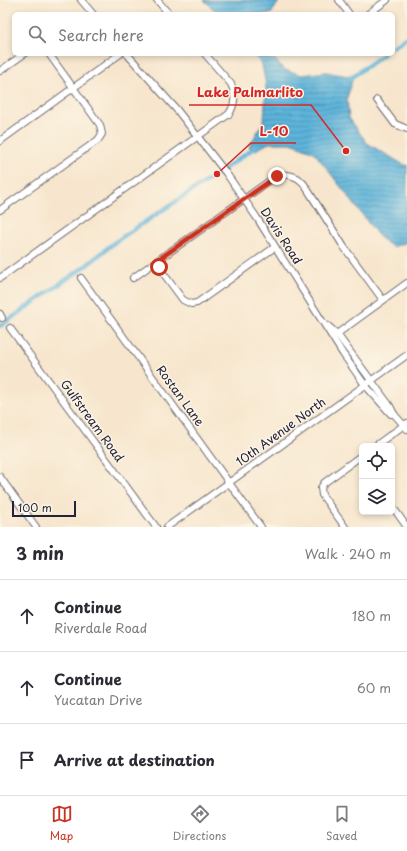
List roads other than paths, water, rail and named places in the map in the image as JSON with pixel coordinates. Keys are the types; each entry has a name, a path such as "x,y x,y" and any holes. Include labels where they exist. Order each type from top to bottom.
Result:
{"street":[{"path":"81,0 91,12"},
{"path":"157,0 167,12"},
{"path":"339,0 348,12"},
{"path":"371,12 387,0"},
{"path":"0,71 21,56"},
{"path":"0,210 100,137 102,131 100,125 50,56"},
{"path":"0,140 117,56"},
{"name":"Davis Road","path":"129,56 167,99 226,173 323,321 371,380 394,414 406,426"},
{"path":"0,278 227,116 232,109 235,99 231,84 207,56"},
{"path":"376,100 395,124 407,129"},
{"path":"133,278 277,176 286,174 298,178 304,184 344,247 383,300"},
{"path":"155,262 182,300 191,304 197,302 275,246"},
{"name":"Rostan Lane","path":"81,278 261,527"},
{"path":"334,336 407,283"},
{"name":"Gulfstream Road","path":"10,328 156,527"},
{"name":"Davis Road","path":"334,336 365,385 391,414 394,414"},
{"name":"10th Avenue North","path":"167,527 407,355"},
{"path":"380,443 406,426"},
{"path":"345,527 322,495 321,488 324,483 359,458"},
{"path":"0,477 36,527"},
{"path":"395,510 407,527"}],"water":[{"path":"204,0 280,0 272,12 216,12"},
{"path":"255,56 273,56 283,69 302,75 326,72 353,77 347,98 349,118 367,143 404,165 407,165 407,242 393,247 381,239 314,152 291,143 269,143 256,150 249,147 264,120 266,85 262,65"}],"waterway":[{"path":"395,46 407,37"},
{"path":"349,79 381,56"},
{"path":"0,326 87,265 115,242 257,146"}],"place":[{"name":"Lake Palmarlito","path":"346,151"},
{"name":"L-10","path":"217,174"}]}
